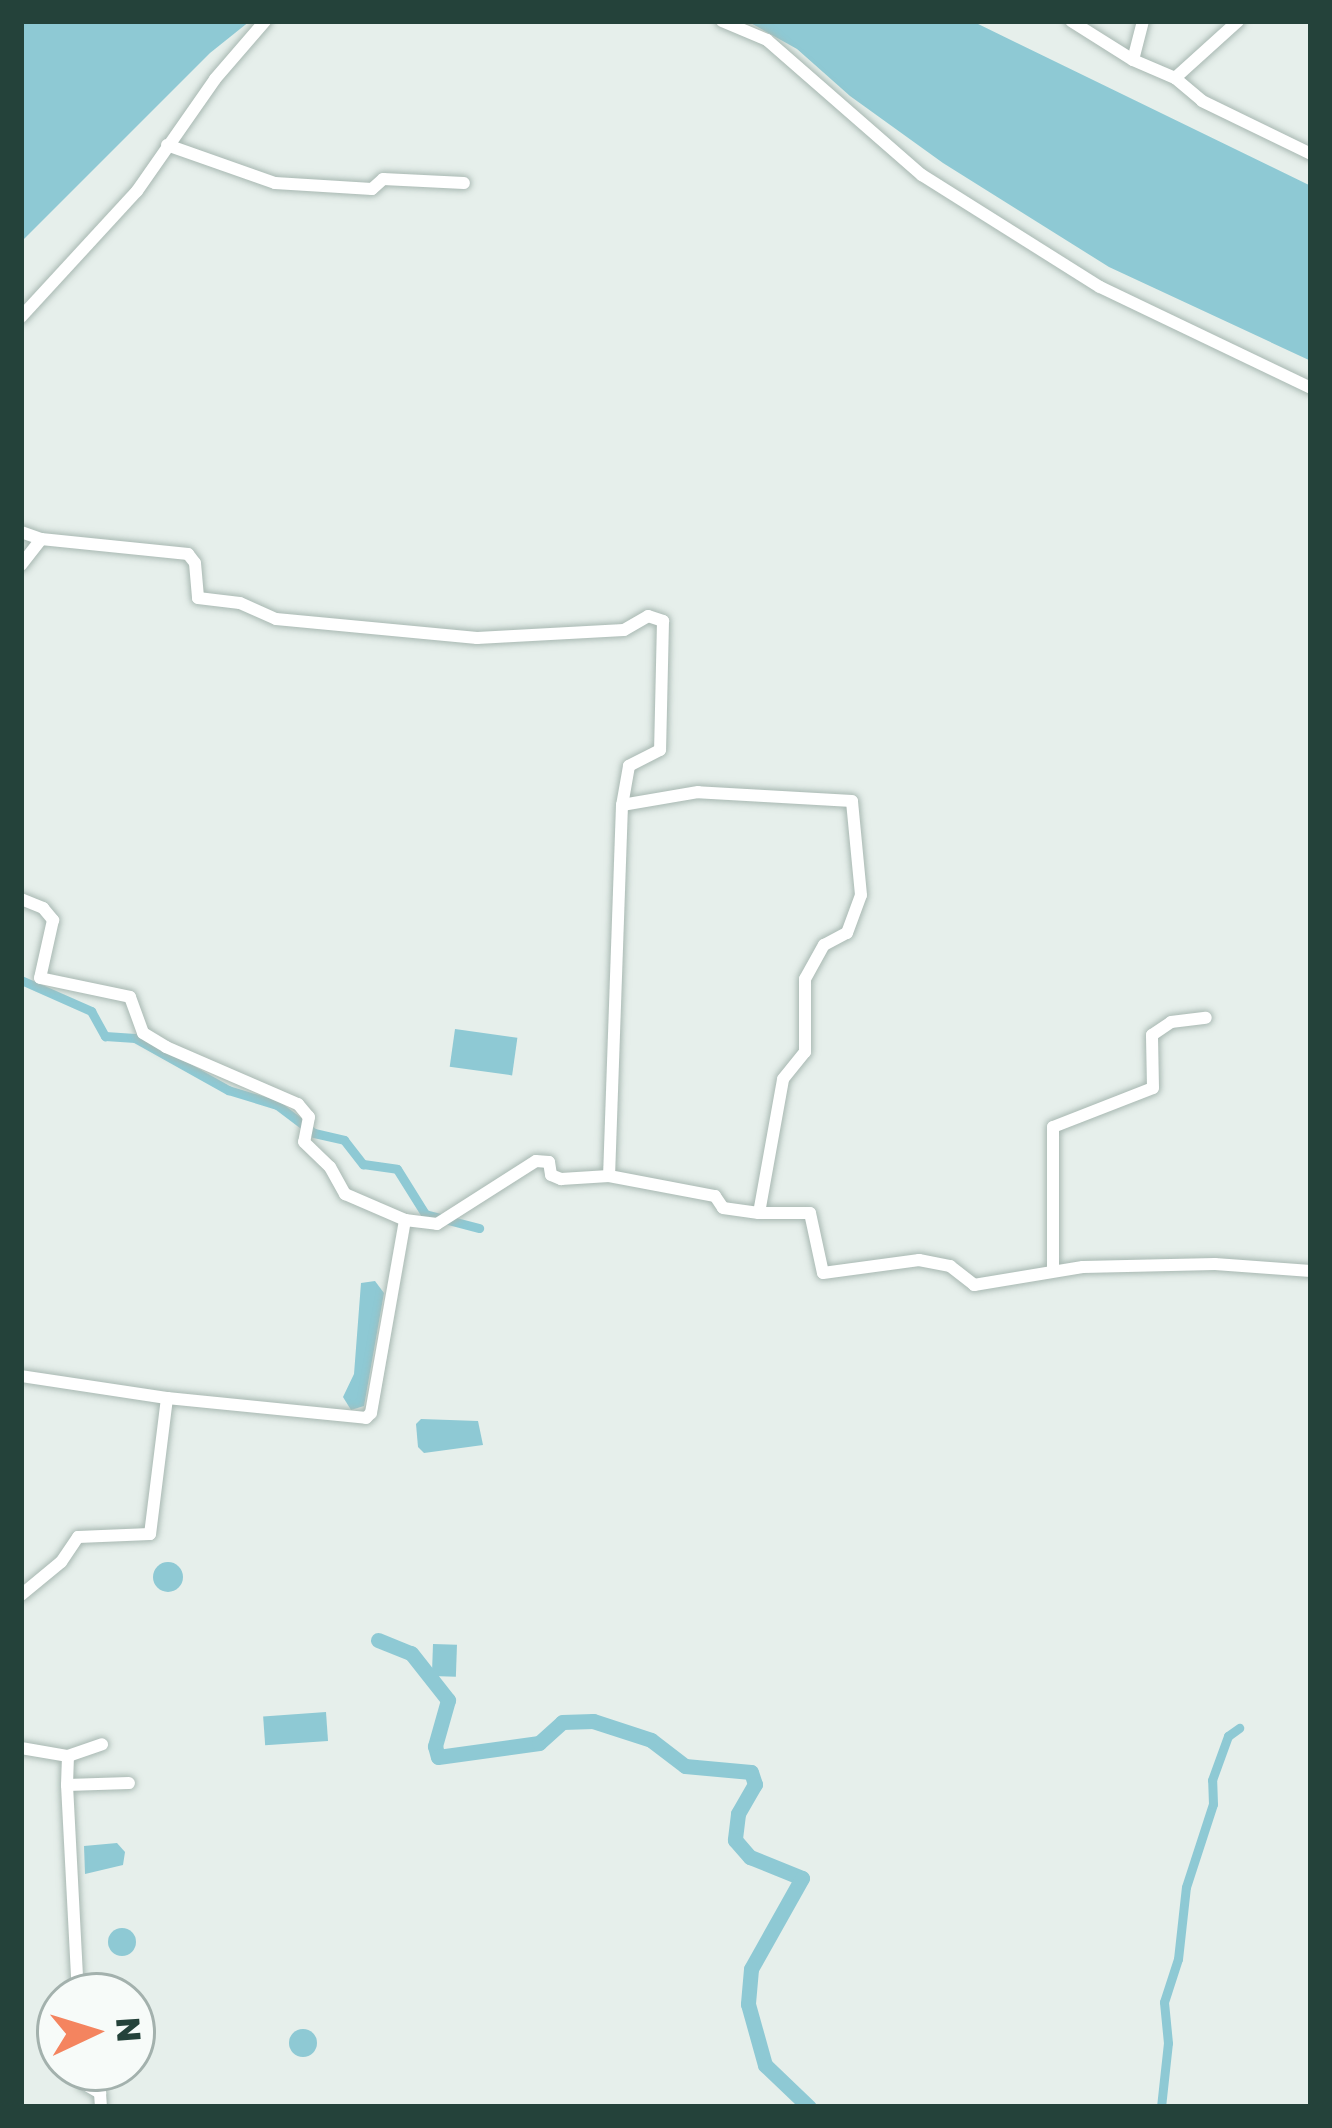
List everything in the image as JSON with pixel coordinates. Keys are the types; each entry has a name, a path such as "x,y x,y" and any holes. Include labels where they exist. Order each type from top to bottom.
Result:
{"street":[{"path":"21,317 137,191 167,145 265,21"},
{"path":"722,21 767,40 922,175 1100,287 1311,388"},
{"path":"1071,21 1133,60 1175,78 1202,101 1311,154"},
{"path":"1133,60 1144,21"},
{"path":"1175,78 1238,21"},
{"path":"167,145 275,183 372,189 383,179 464,183"},
{"path":"21,532 41,539 188,554 195,563 198,598 240,603 276,620 477,638 624,630 648,616 663,621 660,750 629,766 622,806 609,1176"},
{"path":"21,565 41,539"},
{"path":"622,806 698,792 852,801 861,895 847,932 824,945 805,979 809,1008 805,1052 783,1078 759,1213"},
{"path":"21,899 52,916 40,978 130,997 143,1033 298,1104 308,1114 305,1131 345,1194 405,1220 437,1224 536,1161 549,1162 551,1174 561,1179 609,1176 715,1196 723,1208 810,1214 823,1273 919,1260 950,1266 974,1285 1053,1271 1215,1264 1311,1271"},
{"path":"1053,1271 1053,1127 1153,1088 1152,1035 1171,1022 1206,1018"},
{"path":"21,1376 167,1398 366,1418 371,1413 405,1220"},
{"path":"21,1595 61,1562 78,1538 150,1534 167,1398"},
{"path":"21,1748 68,1756 101,1744"},
{"path":"68,1756 77,1972"},
{"path":"67,1785 129,1784"}],"water":[{"path":"21,21 250,21 210,53 21,242"},
{"path":"747,21 972,21 1311,186 1311,361 1109,267 943,163 850,96 797,49"},
{"path":"455,1029 517,1038 512,1075 450,1067"},
{"path":"375,1281 384,1293 364,1406 351,1410 343,1397 354,1374 361,1283"},
{"path":"421,1419 478,1421 483,1445 424,1453 418,1447 416,1424"},
{"path":"168,1562 183,1577 168,1592 153,1577"},
{"path":"433,1644 457,1645 456,1677 432,1676"},
{"path":"326,1712 328,1741 265,1745 263,1716"},
{"path":"117,1843 125,1852 123,1865 85,1874 84,1846"},
{"path":"122,1928 132,1932 136,1942 132,1952 122,1956 112,1952 108,1942 112,1932"},
{"path":"303,2029 313,2033 317,2043 313,2053 303,2057 293,2053 289,2043 293,2033"}],"waterway":[{"path":"21,980 91,1011 105,1036 135,1038 228,1090 277,1105 314,1133 344,1140 363,1164 397,1169 425,1214 479,1228"},
{"path":"378,1640 411,1653 448,1700 435,1746 438,1757 539,1743 562,1722 593,1721 651,1740 685,1766 751,1772 755,1784 738,1814 735,1840 750,1857 802,1878 751,1969 748,2004 765,2065 809,2107"},
{"path":"1161,2107 1168,2043 1164,2002 1178,1959 1186,1887 1213,1804 1212,1780 1228,1736 1239,1728"}]}
